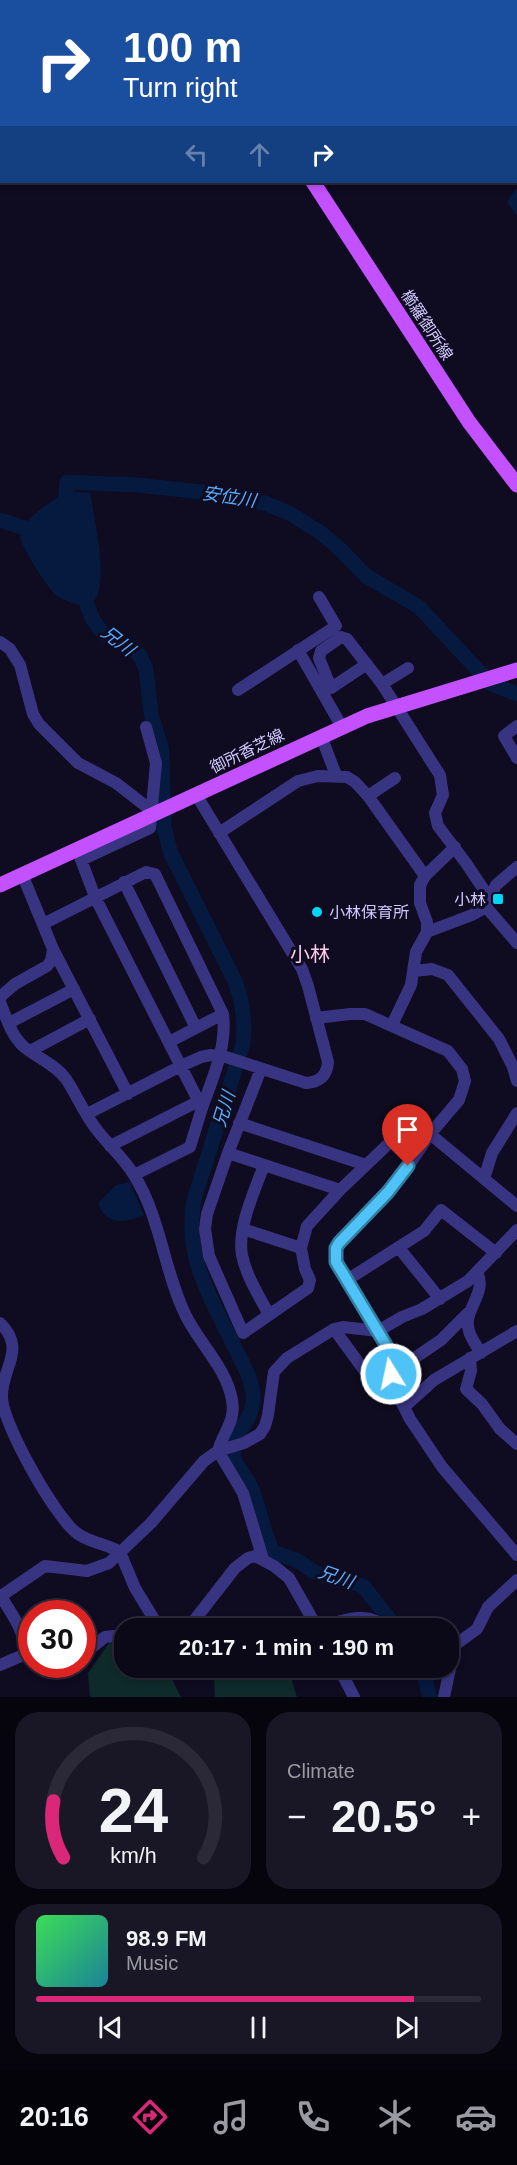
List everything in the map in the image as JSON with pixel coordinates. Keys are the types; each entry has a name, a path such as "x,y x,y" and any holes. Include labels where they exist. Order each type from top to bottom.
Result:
{"main road":[{"name":"櫛羅御所線","path":"314,183 469,422 517,485"},
{"name":"御所香芝線","path":"0,885 22,874 79,855 148,815 197,796 342,727 396,706 494,677 515,674"}],"street":[{"path":"238,690 336,626 319,597"},
{"path":"0,642 10,649 20,665 33,714 39,724 78,763 116,783 148,815"},
{"path":"298,650 342,727"},
{"path":"367,664 440,775 443,795 435,813 435,819 442,832 455,847 488,903 517,943"},
{"path":"382,684 408,668"},
{"path":"517,726 504,736 517,758"},
{"path":"146,727 156,763 148,815"},
{"path":"321,736 336,775"},
{"path":"219,833 298,782 318,776 347,777 368,796 425,876"},
{"path":"368,796 390,777"},
{"path":"87,1114 201,1057 223,1056 306,1083 314,1083 324,1075 327,1062 302,969 197,796"},
{"path":"392,1025 411,985 416,952 427,932 427,922 419,893 420,885 425,876 455,847"},
{"path":"79,855 95,897 200,1105"},
{"path":"427,932 472,915 488,903 496,885 517,867"},
{"path":"43,924 146,872 155,874 223,1014 225,1029 223,1056 200,1105 190,1147 135,1175"},
{"path":"22,874 53,949 128,1094"},
{"path":"124,882 196,1028"},
{"path":"0,997 15,984 47,966 53,949"},
{"path":"414,971 432,969 448,975 499,1039 515,1066 517,1081"},
{"path":"9,1023 74,989"},
{"path":"0,1002 21,1044 59,1070 93,1126 135,1175 151,1211 168,1270 181,1304 196,1334 226,1380 230,1391 233,1413 221,1450 243,1492 263,1559"},
{"path":"316,1018 358,1013 392,1025 448,1051 462,1070 465,1081 459,1100 430,1134 399,1180 336,1248 336,1262 388,1351 392,1379 404,1407 442,1467 517,1555"},
{"path":"169,1042 223,1014"},
{"path":"30,1052 90,1019"},
{"path":"256,1067 207,1214 205,1235 208,1256 243,1333 308,1288 310,1280 305,1269 301,1248 303,1234 311,1220 406,1127 418,1127 430,1134 517,1206"},
{"path":"110,1146 200,1105"},
{"path":"484,1179 492,1153 517,1113"},
{"path":"239,1123 366,1165"},
{"path":"228,1153 340,1190"},
{"path":"264,1165 243,1229 242,1256 269,1316"},
{"path":"347,1280 423,1231 441,1210 496,1253"},
{"path":"243,1229 301,1248"},
{"path":"18,1624 0,1596 45,1566 87,1571 109,1563 151,1523 204,1461 221,1450 244,1443 260,1434 265,1426 271,1382 279,1365 320,1336 334,1329 343,1327 378,1331 440,1299 477,1272 517,1230"},
{"path":"399,1248 440,1299"},
{"path":"334,1329 364,1373 376,1381 392,1379 441,1340 468,1313 476,1300 480,1285 477,1272"},
{"path":"468,1313 468,1330 476,1355 465,1389 482,1404 500,1429 517,1444"},
{"path":"0,1323 9,1333 14,1353 4,1371 2,1389 5,1415 10,1429 63,1520 77,1534 120,1552 135,1588 153,1618"},
{"path":"404,1407 434,1380 517,1331"},
{"path":"196,1618 216,1590 242,1562 255,1556 263,1559 289,1578 312,1618"},
{"path":"459,1643 477,1629 488,1607 517,1580"},
{"path":"96,1644 105,1637 114,1636"},
{"path":"0,1665 18,1659"},
{"path":"344,1678 354,1697"},
{"path":"444,1697 447,1678"}],"green space":[{"path":"114,1642 114,1678 171,1678 181,1697 90,1697 88,1678 96,1678 96,1662 109,1643"},
{"path":"214,1678 291,1678 297,1697 215,1697"}],"water":[{"path":"517,190 517,216 507,202"},
{"path":"68,491 90,493 97,533 101,566 98,593 93,602 84,606 55,594 34,565 20,534 27,521"},
{"path":"130,1182 144,1215 123,1221 106,1216 98,1203 116,1185"}],"waterway":[{"name":"安位川","path":"64,510 67,482 137,485 202,492 265,503 291,514 321,533 366,576 419,607 491,684 517,694"},
{"name":"安位川","path":"0,520 43,534"},
{"name":"兄川","path":"80,587 93,620 103,633 133,648 146,669 151,713 162,751 164,827 171,854 235,981 242,1005 243,1044 194,1200 192,1221 193,1241 201,1276 251,1383 253,1396 250,1415 234,1442 234,1456 251,1487 273,1552 298,1561 314,1572 364,1587 388,1618"},
{"name":"兄川","path":"425,1678 430,1697"}],"place":[{"name":"小林","path":"498,899"},
{"name":"小林保育所","path":"317,912"}],"district":[{"name":"小林","path":"310,954"}],"route":[{"path":"391,1374 386,1345 336,1262 335,1255 339,1243 399,1180 408,1166"}]}
